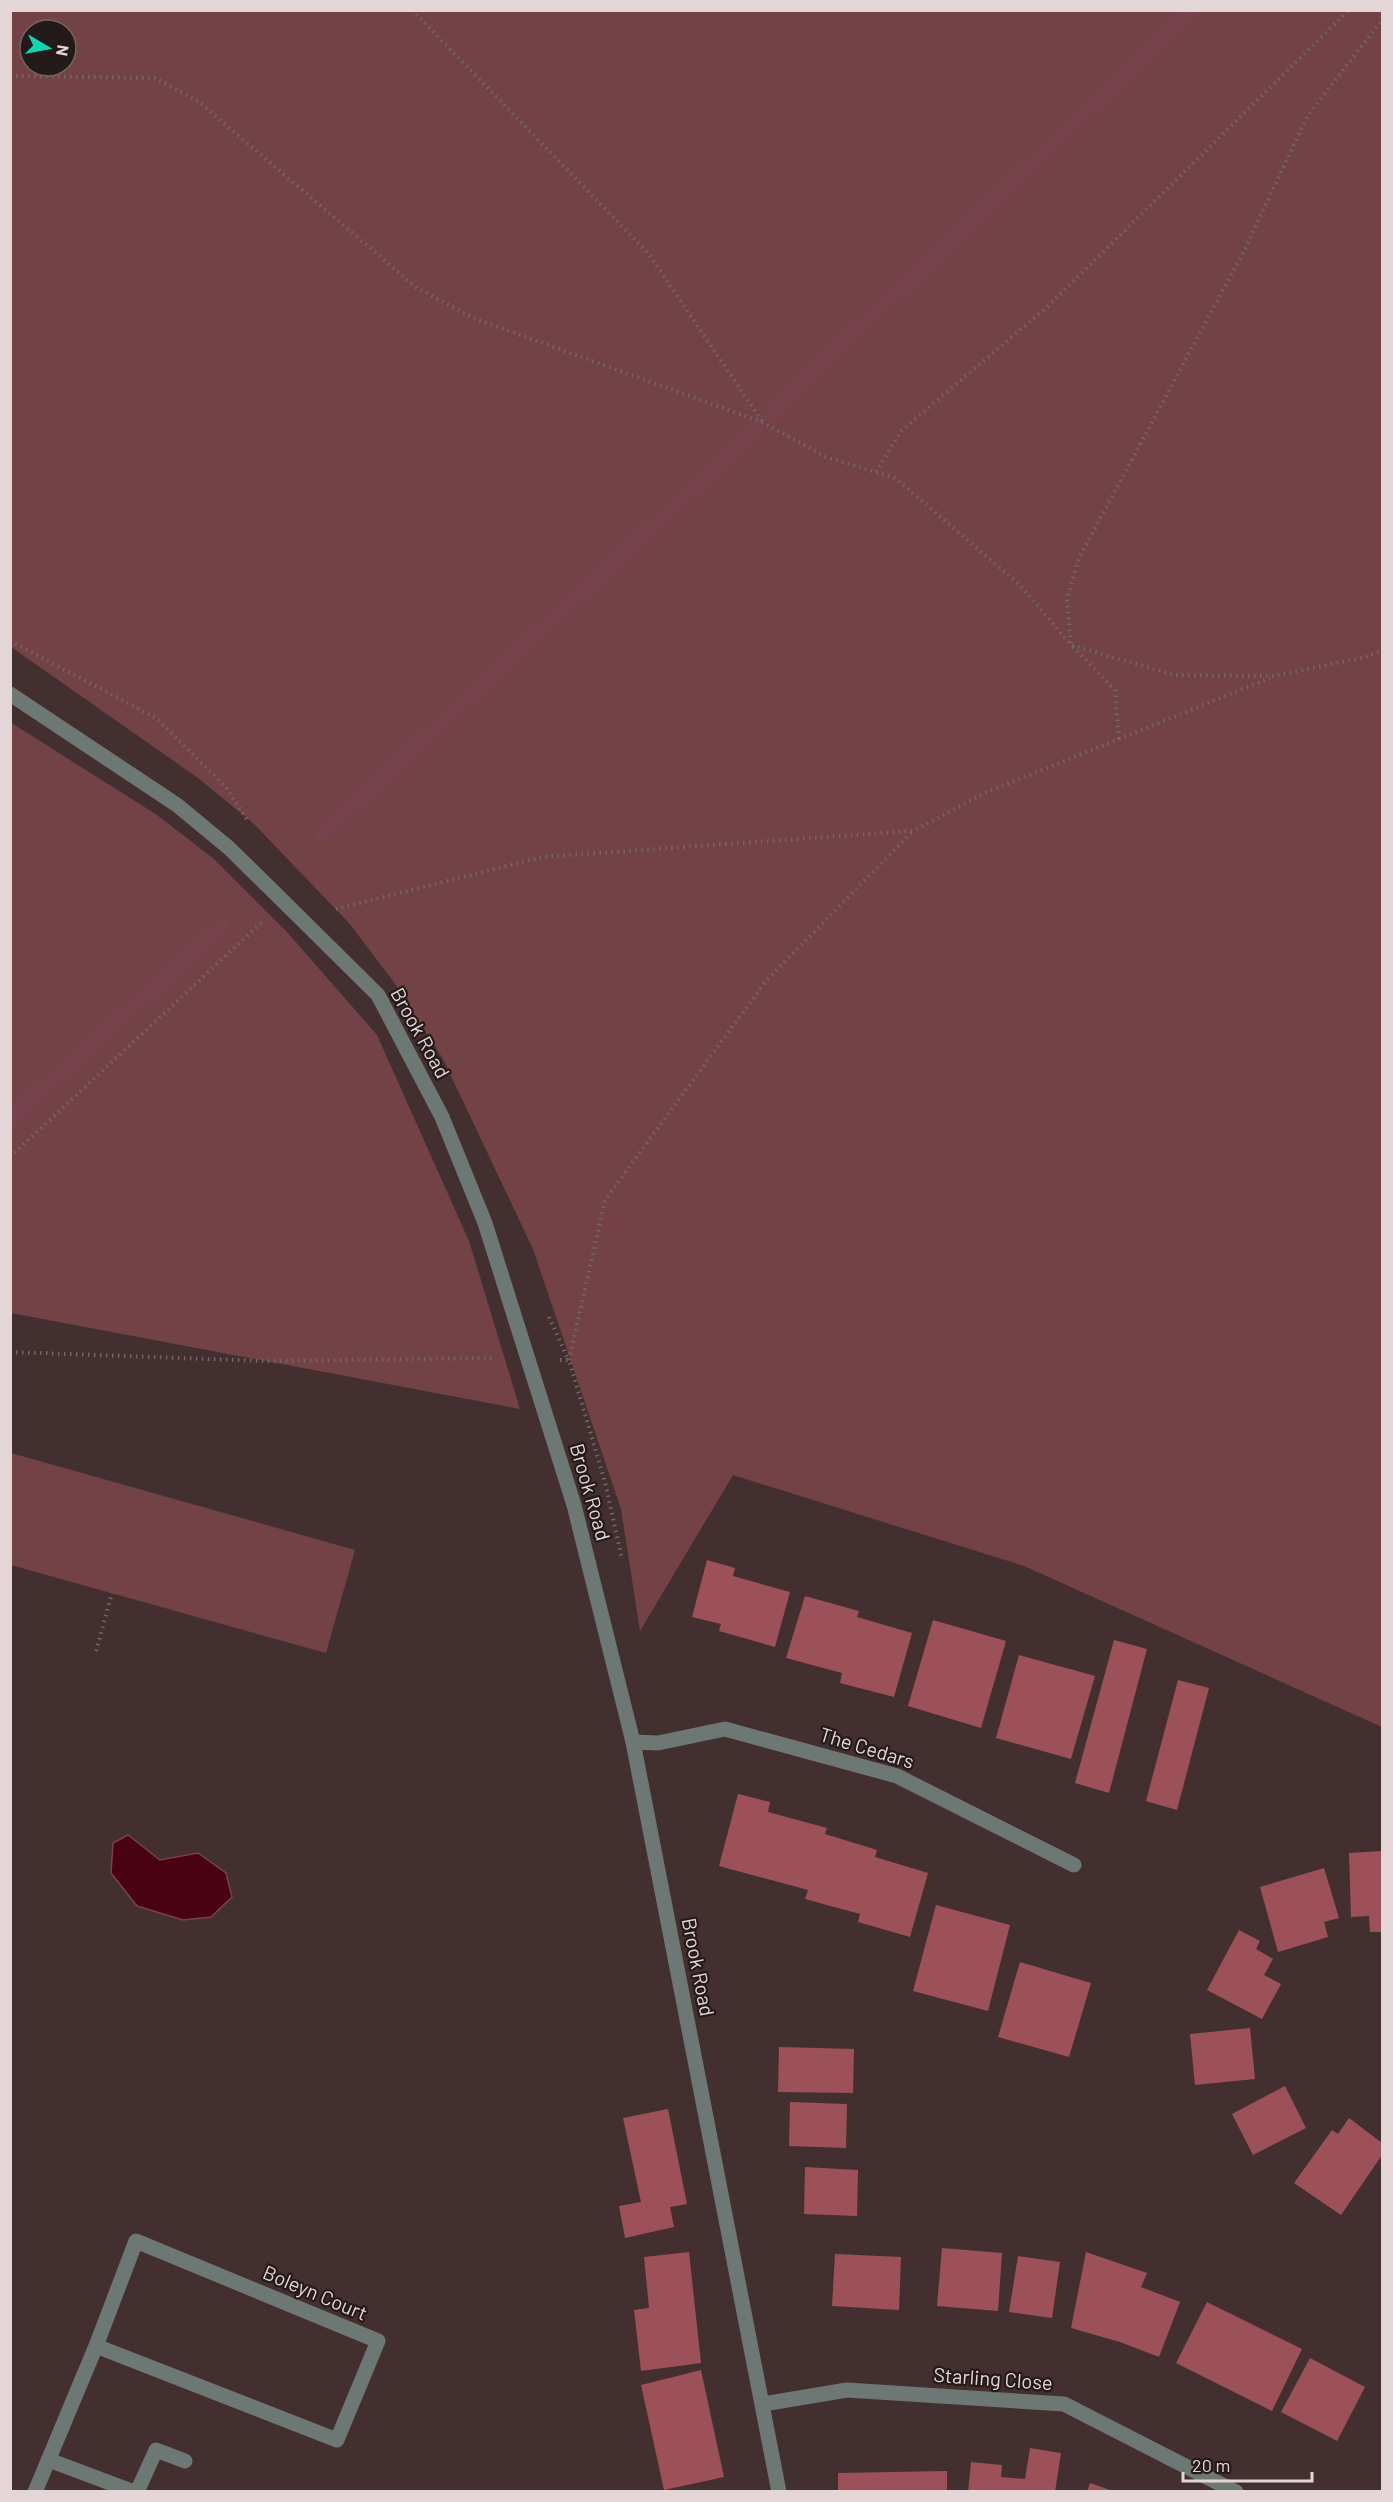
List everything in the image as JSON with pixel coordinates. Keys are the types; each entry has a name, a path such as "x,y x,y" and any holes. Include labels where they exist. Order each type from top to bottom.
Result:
{"street":[{"name":"Brook Road","path":"10,694 177,806 229,848 378,995 446,1128 485,1223 574,1505 633,1742 764,2404 779,2492"},
{"name":"The Cedars","path":"633,1742 658,1743 725,1730 897,1776 1074,1865"},
{"name":"Boleyn Court","path":"35,2492 96,2346 136,2241 378,2341 337,2440 96,2346"},
{"name":"Starling Close","path":"764,2404 847,2390 1064,2404 1236,2492"},
{"path":"50,2460 136,2492 156,2450 185,2461"}],"path":[{"path":"412,10 648,253 762,422"},
{"path":"876,472 901,431 1046,308 1348,10"},
{"path":"1071,645 1067,599 1079,558 1243,254 1308,115 1383,20"},
{"path":"10,76 155,78 199,102 417,288 474,318 762,422 826,457 895,477 1020,585 1071,645 1115,690 1119,739"},
{"path":"10,641 156,718 225,786 251,826 229,848"},
{"path":"1071,645 1174,675 1274,676"},
{"path":"568,1360 605,1200 766,981 913,831 985,793 1274,676 1366,657 1383,650"},
{"path":"10,1157 284,902 338,909 542,857 913,831"},
{"path":"10,1352 265,1361 527,1358"},
{"path":"96,1652 112,1593"}],"shaded area":[{"path":"11,10 1382,11 1382,1727 1024,1566 733,1475 640,1631 621,1509 533,1249 443,1059 396,985 349,923 254,824 198,778 11,647"},
{"path":"10,722 157,815 214,859 287,932 377,1035 469,1241 520,1409 11,1313"},
{"path":"11,1453 355,1550 326,1653 11,1565"},
{"path":"128,1835 160,1860 198,1853 226,1873 232,1897 211,1917 183,1920 137,1906 111,1873 113,1843"}],"building":[{"path":"707,1560 735,1568 733,1576 790,1592 775,1647 719,1631 721,1624 692,1617"},
{"path":"805,1596 859,1611 857,1617 912,1633 894,1697 840,1683 842,1673 786,1658"},
{"path":"933,1620 1006,1641 981,1728 908,1706"},
{"path":"1114,1640 1147,1649 1109,1793 1075,1783"},
{"path":"1019,1655 1095,1676 1071,1759 996,1738"},
{"path":"1178,1680 1209,1688 1177,1810 1146,1801"},
{"path":"738,1794 770,1802 768,1812 827,1828 825,1834 877,1850 875,1857 928,1873 910,1937 858,1922 860,1914 805,1899 808,1890 719,1866"},
{"path":"1382,1851 1382,1932 1370,1932 1369,1916 1351,1917 1349,1853"},
{"path":"1324,1868 1339,1918 1324,1922 1328,1937 1278,1952 1260,1887"},
{"path":"936,1905 1010,1925 988,2011 913,1991"},
{"path":"1239,1930 1260,1941 1256,1949 1273,1959 1264,1975 1281,1984 1262,2019 1207,1990"},
{"path":"1020,1962 1091,1983 1069,2057 998,2037"},
{"path":"1250,2028 1255,2079 1195,2085 1190,2034"},
{"path":"779,2047 854,2049 853,2093 778,2092"},
{"path":"1285,2086 1306,2128 1253,2155 1232,2114"},
{"path":"790,2102 847,2104 846,2148 789,2146"},
{"path":"668,2109 687,2204 670,2207 674,2227 625,2238 619,2206 641,2202 623,2118"},
{"path":"1349,2118 1382,2143 1382,2155 1341,2215 1294,2183 1332,2130 1338,2134"},
{"path":"805,2167 858,2170 857,2216 804,2214"},
{"path":"942,2248 1002,2253 998,2311 937,2306"},
{"path":"689,2252 701,2363 641,2371 634,2310 649,2308 644,2257"},
{"path":"1086,2252 1147,2273 1141,2287 1180,2302 1159,2357 1120,2342 1071,2328"},
{"path":"835,2254 901,2257 899,2310 832,2306"},
{"path":"1018,2256 1060,2262 1052,2318 1009,2312"},
{"path":"1207,2302 1302,2349 1272,2411 1176,2363"},
{"path":"1310,2358 1365,2387 1337,2441 1281,2412"},
{"path":"701,2370 724,2477 664,2490 641,2385"},
{"path":"1030,2448 1061,2453 1055,2492 968,2492 971,2462 1002,2465 1001,2477 1025,2479"},
{"path":"947,2471 947,2492 838,2492 838,2473"},
{"path":"1090,2483 1113,2491 1113,2492 1087,2492"}],"waterway":[{"path":"771,416 857,330 1192,10"},
{"path":"322,833 756,430"},
{"path":"10,1118 222,926"}]}
